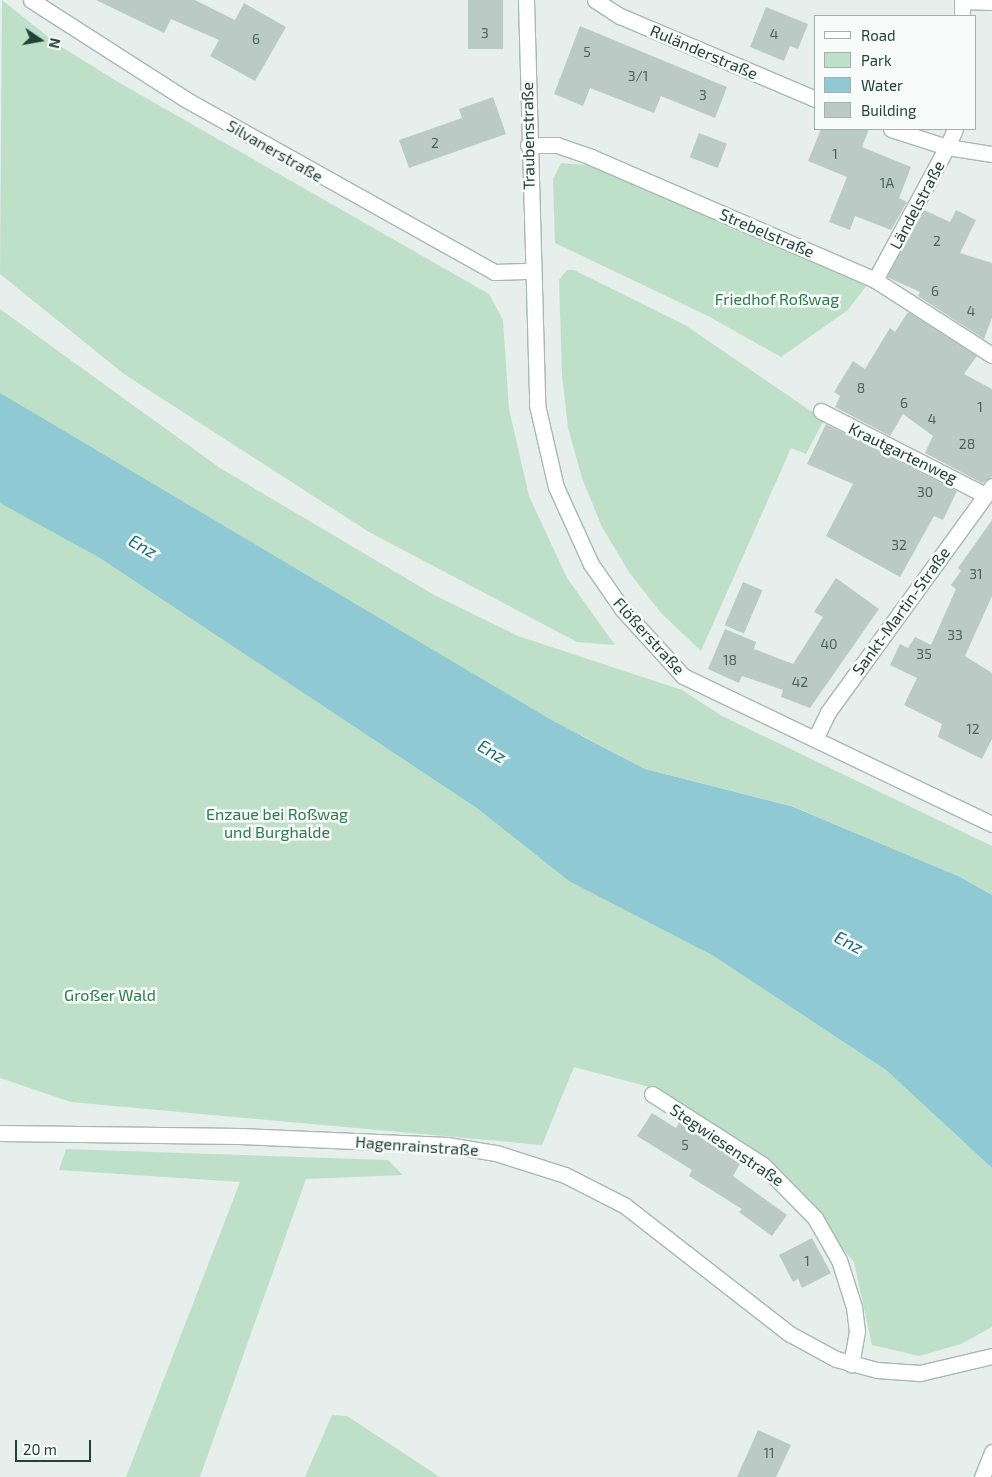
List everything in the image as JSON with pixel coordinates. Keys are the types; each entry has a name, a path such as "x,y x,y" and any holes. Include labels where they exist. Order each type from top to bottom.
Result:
{"street":[{"name":"Silvanerstraße","path":"31,0 136,71 494,272 532,271"},
{"name":"Traubenstraße","path":"526,0 532,271"},
{"name":"Ruländerstraße","path":"596,0 620,16 814,97"},
{"path":"962,9 992,2"},
{"path":"894,130 947,147 992,154"},
{"name":"Ländelstraße","path":"875,280 955,130"},
{"name":"Strebelstraße","path":"528,145 557,145 591,157 875,280 992,355"},
{"name":"Flößerstraße","path":"532,271 535,377 542,433 556,487 591,564 623,610 683,676 992,824"},
{"name":"Krautgartenweg","path":"821,411 988,490"},
{"name":"Sankt-Martin-Straße","path":"815,739 828,712 988,490"},
{"name":"Stegwiesenstraße","path":"652,1094 763,1165 815,1218 839,1260 854,1307 858,1331 851,1364"},
{"name":"Hagenrainstraße","path":"0,1133 115,1132 447,1146 524,1160 565,1174 624,1205 790,1334 851,1364 920,1373 991,1359"},
{"path":"982,1477 992,1452"}],"green space":[{"path":"2,0 57,44 118,82 489,294 503,320 509,409 529,496 567,578 615,645 577,642 369,532 124,374 0,274"},
{"name":"Friedhof Roßwag","path":"561,163 588,165 867,285 848,310 781,357 708,316 555,243 553,179"},
{"path":"567,270 574,270 685,325 824,420 806,454 791,448 701,651 661,613 629,572 602,527 582,478 568,428 562,375 559,280"},
{"name":"Enzaue bei Roßwag und Burghalde","path":"0,309 220,468 436,596 518,636 682,690 722,716 992,846 992,895 958,876 792,806 645,769 581,735 561,875 712,955 886,1070 992,1168 992,1327 961,1344 919,1356 872,1345 854,1262 811,1212 657,1089 574,1067 542,1145 71,1102 0,1078"},
{"path":"66,1149 388,1160 403,1175 306,1179 200,1477 126,1477 240,1182 59,1170"},
{"path":"332,1415 347,1416 440,1477 305,1477"}],"water":[{"name":"Enz","path":"0,393 553,721 645,769 791,806 958,876 992,895 992,1168 886,1070 712,955 569,881 477,808 100,558 0,503"}],"building":[{"path":"96,0 195,0 235,20 244,3 286,27 255,81 210,56 219,40 171,19 164,33"},
{"path":"468,0 503,0 503,49 468,49"},
{"path":"766,7 808,24 798,49 790,46 784,61 750,47"},
{"path":"580,26 727,87 715,118 661,96 654,113 590,88 583,106 554,94"},
{"path":"493,97 506,134 409,168 399,140 462,118 459,109"},
{"path":"821,130 869,130 862,147 911,167 899,198 907,202 891,230 855,216 850,230 829,222 847,177 808,161"},
{"path":"699,133 727,144 718,168 690,157"},
{"path":"924,210 950,222 956,210 976,220 960,253 992,263 992,318 984,339 918,296 920,292 887,277"},
{"path":"908,312 977,356 964,374 992,389 992,477 982,483 925,453 933,436 903,414 890,436 835,407 840,396 834,392 853,361 865,369 890,328 895,332"},
{"path":"826,424 957,491 943,520 934,516 900,577 826,536 853,484 807,464"},
{"path":"992,520 992,596 965,656 992,673 992,739 982,759 938,737 942,724 904,705 917,678 890,665 900,644 908,648 915,637 931,645 956,589 951,585 961,571 958,568"},
{"path":"836,578 879,609 810,708 781,697 783,690 742,676 739,683 708,669 725,629 756,642 754,649 793,664 823,617 814,612"},
{"path":"743,582 762,590 744,633 725,625"},
{"path":"652,1113 676,1128 679,1122 741,1162 733,1176 787,1215 772,1236 739,1212 742,1209 689,1176 692,1170 637,1136"},
{"path":"812,1238 831,1273 802,1288 798,1279 793,1282 779,1255"},
{"path":"758,1430 791,1445 776,1477 737,1477"}],"park label":[{"name":"Großer Wald","path":"110,995"}]}
